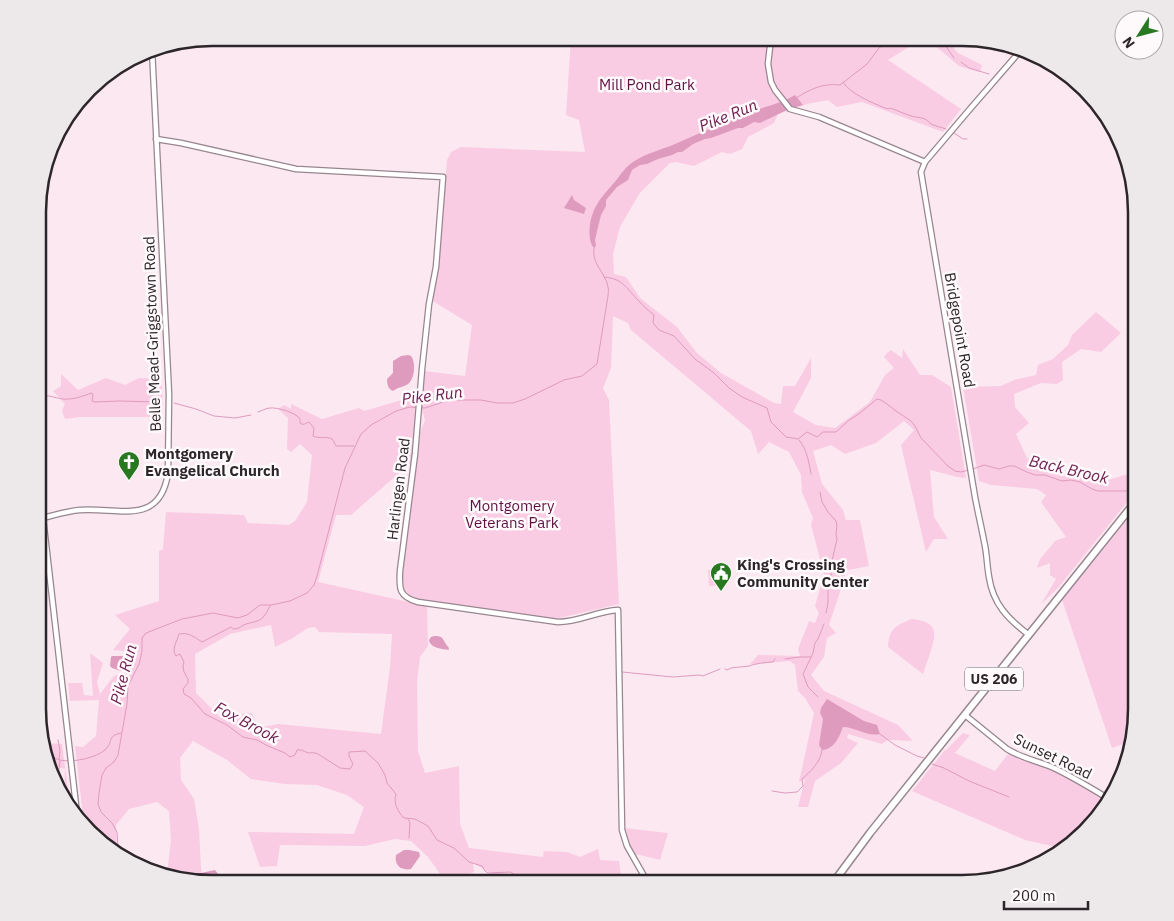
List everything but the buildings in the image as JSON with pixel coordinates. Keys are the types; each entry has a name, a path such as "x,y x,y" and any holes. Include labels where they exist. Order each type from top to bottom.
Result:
{"highway":[{"name":"US 206","path":"840,875 870,833 1127,512"}],"street":[{"path":"769,47 768,64 770,79 772,85 790,109 819,117 925,162 1016,56"},
{"name":"Belle Mead-Griggstown Road","path":"47,518 80,510 126,511 142,509 158,500 166,484 168,473 169,404 152,58"},
{"name":"Harlingen Road","path":"156,138 296,169 443,177 437,261 429,304 422,369 416,454 400,570 401,592 406,598 418,602 558,622 575,621 603,612 618,610 623,835 626,846 643,875"},
{"name":"Bridgepoint Road","path":"925,162 921,175 989,577 999,606 1006,615 1029,635"},
{"name":"Belle Mead-Griggstown Road","path":"47,565 76,804"},
{"name":"Sunset Road","path":"965,715 1007,749 1054,768 1103,796"}],"green space":[{"path":"570,46 909,47 888,60 961,109 943,132 862,102 837,107 828,100 807,104 778,114 774,123 748,137 742,149 730,154 722,152 694,166 676,162 670,163 639,194 620,227 613,254 614,274 626,277 640,298 677,327 697,353 721,373 774,403 781,404 783,386 795,386 811,358 811,378 793,412 816,425 835,428 870,402 885,375 894,368 884,357 891,350 902,358 903,349 920,375 932,375 951,387 966,478 930,470 934,517 948,539 934,539 926,552 901,445 914,430 904,421 876,443 845,454 831,445 813,451 822,484 843,510 846,520 860,520 869,566 844,571 845,577 829,625 836,633 827,638 824,657 811,675 824,691 898,725 913,741 888,740 882,744 848,734 847,738 858,743 841,763 815,781 808,807 798,807 805,779 799,782 814,713 805,698 798,691 795,665 790,661 750,664 758,655 800,656 798,649 809,621 815,623 819,613 815,606 824,574 811,525 813,518 802,492 801,475 789,452 769,442 758,454 751,431 631,330 628,323 613,316 611,368 603,388 609,400 619,604 555,619 423,601 408,596 403,588 402,581 420,433 425,420 422,410 424,371 465,376 472,325 431,300 438,273 447,160 451,152 461,147 585,152 579,120 566,115"},
{"path":"936,47 953,47 958,53 982,65 980,72 959,66"},
{"path":"1096,312 1121,333 1101,352 1081,349 1062,362 1063,380 1057,384 1041,383 1014,394 1015,407 1029,423 1016,434 1027,458 1098,483 1127,474 1127,502 1058,588 1041,604 1056,579 1050,575 1050,563 1037,568 1040,559 1055,541 1066,537 1041,502 1046,495 1037,489 991,485 979,481 963,387 1001,386 1014,380 1036,375 1038,365 1053,359 1068,345 1072,335"},
{"path":"61,374 78,390 106,378 125,385 139,378 157,379 162,382 163,412 158,412 155,417 81,417 65,419 62,411 65,404 53,391 61,386"},
{"path":"419,395 412,462 351,515 336,515 318,582 427,606 428,646 420,657 417,682 418,751 425,773 459,766 460,824 469,848 543,857 544,851 567,852 580,857 598,849 600,860 619,861 621,875 493,874 473,863 474,872 469,874 440,874 428,857 411,841 395,839 365,846 280,845 277,866 260,867 248,832 354,834 364,807 347,795 317,785 285,784 251,779 227,760 193,741 180,758 181,780 194,799 199,829 202,874 168,869 171,840 169,811 157,802 129,809 116,825 117,844 103,834 83,813 75,746 83,747 96,736 99,700 70,701 68,683 82,683 84,695 93,696 90,653 103,663 97,682 100,694 114,676 126,672 133,650 132,644 125,651 113,650 130,629 115,615 159,601 159,551 163,549 166,512 244,515 248,523 289,525 295,521 307,502 312,455 300,444 291,452 287,449 288,418 278,409 284,405 291,409 291,404 322,419 359,408 364,411","holes":["271,625 275,647 308,628 315,627 319,632 392,634 390,667 381,734 278,724 258,728 252,713 221,718 196,693 195,654 230,634"]},
{"path":"1127,520 1127,720 1124,743 1112,748 1062,600"},
{"path":"708,570 722,570 723,585 709,586"},
{"path":"912,619 929,624 934,632 932,646 923,674 888,647 894,628"},
{"path":"963,733 970,735 955,753 995,771 1011,750 1061,769 1104,794 1087,818 1055,847 1025,840 912,791 946,750"},
{"path":"50,743 62,744 68,791 64,785 65,769 57,767"},
{"path":"624,828 668,833 660,860 634,855 627,843"}],"shaded area":[{"path":"795,95 803,105 789,109 760,123 754,122 743,128 705,139 693,144 682,152 640,165 632,170 628,180 617,187 606,200 594,248 589,230 595,208 630,164 648,154"},
{"path":"572,195 574,200 586,208 584,214 564,208"},
{"path":"401,356 411,356 414,362 412,378 408,384 393,391 388,386 387,379 393,373 393,361"},
{"path":"434,636 442,638 449,650 432,645 429,640"},
{"path":"112,656 125,656 127,658 123,670 121,671 110,666"},
{"path":"827,699 864,721 877,725 880,734 875,735 843,727 833,745 822,750 819,745 823,719 820,713"},
{"path":"404,850 419,852 420,856 411,869 401,868 396,862 396,855"},
{"path":"215,870 218,874 201,874 198,874"}],"waterway":[{"name":"Pike Run","path":"796,98 817,87 840,85 867,64 881,47"},
{"path":"946,47 954,58"},
{"path":"961,62 969,68 989,74"},
{"path":"843,82 856,94 874,104 923,118 931,124 946,129"},
{"path":"954,133 963,139 967,139"},
{"name":"Pike Run","path":"118,845 117,832 112,823 101,812 98,804 99,793 102,775 118,755 127,704 128,686 139,664 142,638 146,633 182,619 213,613 238,618 247,615 260,605 290,601 307,593 314,585 317,576 345,468 361,434 371,425 396,411 410,407 425,408 454,400 513,403 564,380 582,376 597,364 608,289 605,277 595,259 594,248"},
{"name":"Back Brook","path":"604,277 621,282 654,315 653,323 659,330 674,336 695,359 714,373 729,388 742,397 767,408 771,422 786,437 798,439 807,432 817,437 823,432 836,432 877,399 911,421 921,438 948,466 955,471 969,470"},
{"path":"46,396 67,399 78,398 92,393 92,401 95,402 157,402"},
{"path":"403,396 406,407"},
{"path":"174,403 214,416 235,418 251,415"},
{"path":"258,412 267,408 277,408 286,411 298,417 301,424 309,422 314,428 313,436 330,438 336,446 354,446"},
{"path":"799,440 806,452 811,474"},
{"name":"Back Brook","path":"973,469 984,465 999,469 1014,466 1035,475 1045,475 1062,481 1080,482 1098,491 1127,491"},
{"path":"820,492 822,502 837,525 837,539 828,585 826,613"},
{"name":"Fox Brook","path":"270,606 260,620 236,629 231,627 202,642 189,634 179,634 174,651 176,656 180,654 184,662 184,672 188,679 188,683 183,689 184,694 191,698 205,714 227,725 243,737 257,740 290,757 295,755 297,750 300,750 318,754 340,768 350,769 353,764 349,752 365,751 378,763 385,775 387,783 396,794 395,801 404,818 415,819 428,826 437,840 454,848 469,862 482,866 488,873 510,872 514,874"},
{"path":"818,697 808,687 803,674 824,624"},
{"path":"785,659 811,657"},
{"path":"725,669 773,662 775,659"},
{"path":"622,672 673,677 703,676 720,669"},
{"path":"54,758 71,761 97,755 106,749 112,737 121,733"},
{"path":"880,734 895,745 924,758"},
{"path":"58,740 59,760"},
{"path":"772,791 797,792 803,786 802,779 817,763 822,750"},
{"path":"59,771 60,761"},
{"path":"932,764 1009,797"},
{"path":"408,819 410,823 409,838"}],"place":[{"name":"Montgomery Evangelical Church","path":"129,481"},
{"name":"King's Crossing Community Center","path":"721,592"}],"park label":[{"name":"Mill Pond Park","path":"647,84"},
{"name":"Montgomery Veterans Park","path":"512,514"}]}
